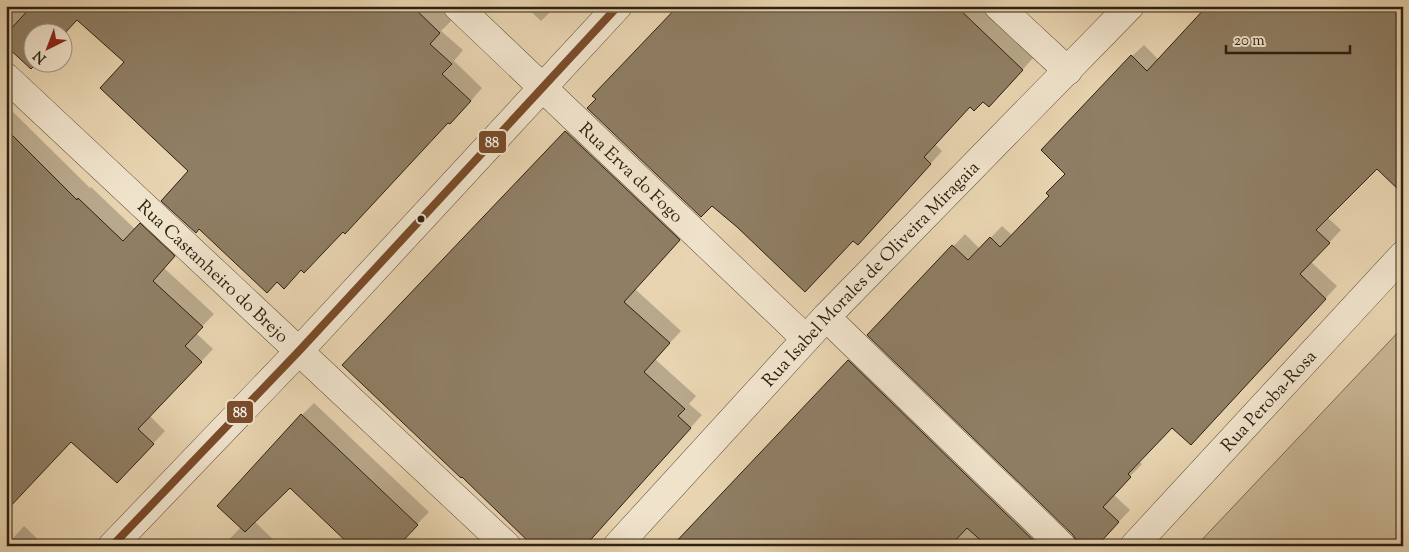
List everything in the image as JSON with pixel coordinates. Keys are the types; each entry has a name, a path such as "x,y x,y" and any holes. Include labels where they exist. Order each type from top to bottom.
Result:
{"street":[{"name":"Rua Erva do Fogo","path":"457,6 806,339"},
{"path":"112,546 298,351 618,6"},
{"path":"998,6 1068,71"},
{"name":"Rua Isabel Morales de Oliveira Miragaia","path":"617,546 826,317 1130,6"},
{"name":"Rua Castanheiro do Brejo","path":"6,77 507,546"},
{"name":"Rua Peroba-Rosa","path":"1134,546 1403,255"},
{"path":"826,317 1062,546"}],"shaded area":[{"path":"1403,327 1403,546 1196,546"}],"building":[{"path":"32,6 412,6 440,33 430,44 452,64 442,74 471,101 450,124 448,123 345,234 343,232 304,273 301,270 284,289 277,282 267,293 199,229 196,233 161,201 188,171 100,88 124,62 77,20 72,25 72,22 22,22 22,61 6,46 6,34"},
{"path":"678,6 956,6 1023,70 989,107 983,102 974,111 970,107 924,157 931,164 858,245 853,241 805,292 737,227 712,206 701,217 587,108 596,99 592,96"},
{"path":"1207,6 1403,6 1403,194 1377,169 1316,230 1330,243 1300,274 1326,299 1191,445 1172,428 1128,474 1131,477 1103,507 1119,522 1097,546 1077,546 1077,541 1073,535 867,335 952,245 968,260 990,237 1000,247 1049,196 1046,193 1065,174 1041,150 1131,55 1147,71"},
{"path":"6,129 77,200 78,198 123,241 140,223 175,256 153,281 203,327 185,346 202,362 138,429 154,444 117,483 71,442 6,511"},
{"path":"565,131 680,240 624,302 670,343 644,372 685,409 678,416 691,428 585,546 533,546 342,365"},
{"path":"848,360 1039,546 987,546 967,528 950,546 672,546"},
{"path":"301,414 418,525 398,546 351,546 290,488 245,532 217,506"}],"transit line":[{"name":"88","path":"112,546 299,351 618,6"}]}
